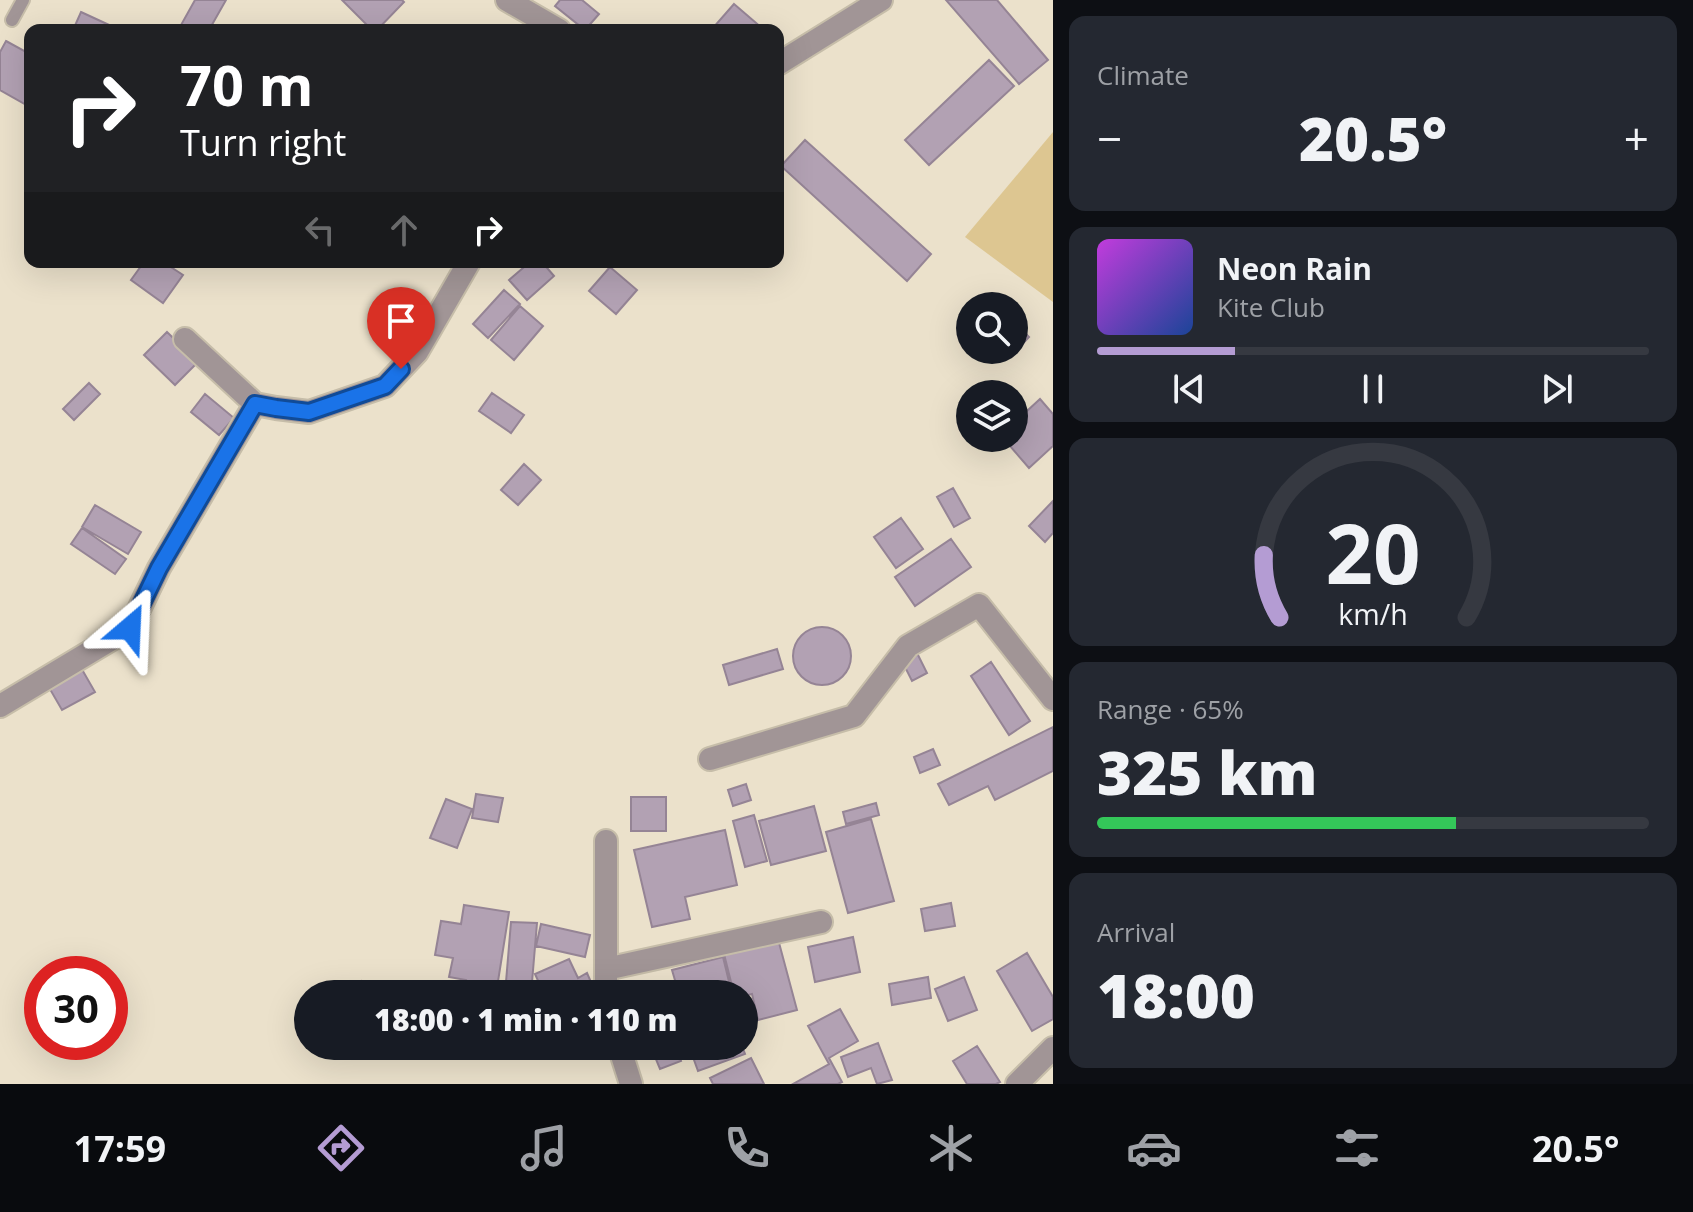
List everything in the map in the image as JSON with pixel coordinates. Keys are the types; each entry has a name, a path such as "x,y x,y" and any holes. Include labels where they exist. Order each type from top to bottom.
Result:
{"street":[{"path":"507,0 549,24"},
{"path":"784,60 881,0"},
{"path":"185,339 255,404 309,412 385,386 417,352 466,268"},
{"path":"0,706 130,628 159,568 255,404"},
{"path":"710,759 854,716 908,646 979,605 1053,699"},
{"path":"606,841 606,980"},
{"path":"606,969 821,922"},
{"path":"1017,1084 1053,1048"},
{"path":"623,1060 631,1084"}],"lane":[{"path":"12,20 23,0"}],"shaded area":[{"path":"1053,132 1053,302 965,237"}],"building":[{"path":"195,0 226,0 212,24 182,24"},
{"path":"342,0 404,2 383,24 366,24"},
{"path":"560,0 582,0 599,14 590,24 578,24 555,6"},
{"path":"946,0 997,0 1048,60 1019,84"},
{"path":"734,4 757,24 716,24"},
{"path":"81,12 107,24 76,24"},
{"path":"6,41 24,51 24,104 0,90 0,52"},
{"path":"989,60 1014,86 929,165 905,140"},
{"path":"805,140 931,254 907,281 784,169 784,163"},
{"path":"140,268 172,268 183,275 163,303 131,280"},
{"path":"523,268 547,268 554,276 527,300 509,280"},
{"path":"609,268 637,290 616,314 589,291"},
{"path":"504,290 520,304 488,338 473,324"},
{"path":"520,306 543,326 514,360 491,340"},
{"path":"167,332 198,362 175,385 144,355"},
{"path":"89,383 100,394 74,420 63,409"},
{"path":"492,393 524,415 511,433 479,411"},
{"path":"205,394 234,418 219,435 191,412"},
{"path":"1040,399 1053,414 1053,446 1029,468 1015,452 1028,452 1028,410"},
{"path":"524,464 541,480 518,505 501,490"},
{"path":"953,488 970,518 954,527 937,497"},
{"path":"1053,501 1053,533 1045,542 1029,526"},
{"path":"95,505 141,532 128,554 82,527"},
{"path":"901,518 923,549 896,568 874,537"},
{"path":"82,528 126,559 115,574 71,544"},
{"path":"951,539 971,567 915,606 895,577"},
{"path":"822,627 843,635 851,656 843,677 822,685 801,677 793,656 801,635"},
{"path":"777,649 783,669 729,685 723,665"},
{"path":"917,653 927,673 912,681 902,661"},
{"path":"991,662 1030,721 1009,735 971,676"},
{"path":"80,666 95,692 62,710 47,684"},
{"path":"1053,727 1053,771 995,800 988,786 949,805 938,784"},
{"path":"933,749 940,765 920,773 914,757"},
{"path":"746,784 751,800 733,806 728,790"},
{"path":"476,794 503,798 498,822 472,818"},
{"path":"631,797 666,797 666,831 631,831"},
{"path":"446,799 472,809 457,848 430,838"},
{"path":"876,803 879,815 846,824 843,812"},
{"path":"814,806 826,851 771,865 759,821"},
{"path":"754,815 767,861 745,867 733,821"},
{"path":"871,819 894,901 848,913 826,832"},
{"path":"725,830 737,885 685,897 690,919 652,927 634,850"},
{"path":"951,903 955,926 925,931 921,909"},
{"path":"464,905 509,912 498,980 449,977 453,958 435,955 441,921 461,924"},
{"path":"511,922 537,923 532,980 506,980"},
{"path":"541,924 590,935 585,957 536,946"},
{"path":"853,937 860,972 815,982 808,947"},
{"path":"778,939 797,1010 758,1020 758,980 730,980 724,954"},
{"path":"1027,953 1053,997 1053,1019 1032,1031 997,971"},
{"path":"723,957 729,980 675,980 672,970"},
{"path":"569,959 578,978 587,973 590,980 538,980 535,974"},
{"path":"928,977 931,998 892,1005 889,984"},
{"path":"964,977 977,1010 948,1021 935,989"},
{"path":"840,1009 858,1041 829,1058 842,1082 793,1084 829,1064 808,1026"},
{"path":"878,1043 892,1080 877,1084 871,1068 848,1077 841,1057"},
{"path":"977,1046 1000,1082 967,1084 953,1061"},
{"path":"656,1060 681,1060 681,1061 660,1069"},
{"path":"694,1060 728,1060 698,1071"},
{"path":"752,1060 764,1084 713,1084 710,1078"}],"route":[{"path":"130,628 159,568 255,404 309,412 385,386 401,369"}]}
